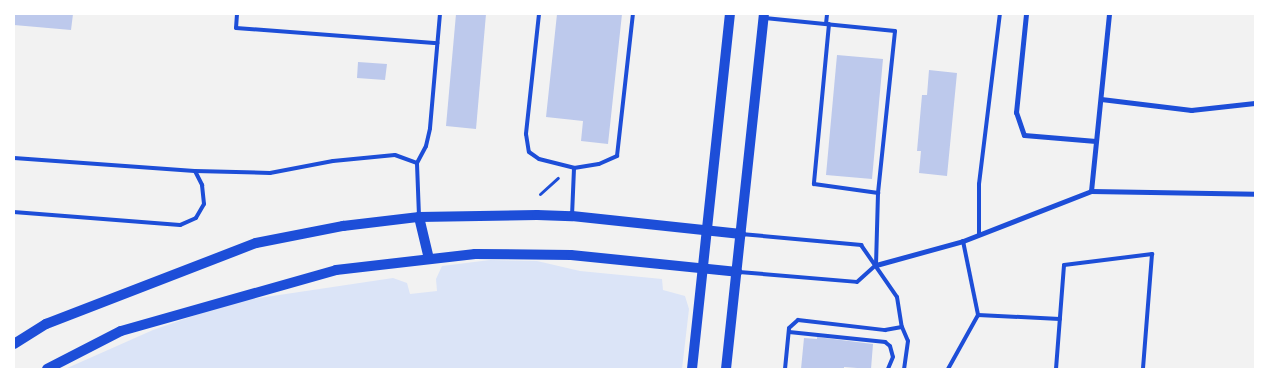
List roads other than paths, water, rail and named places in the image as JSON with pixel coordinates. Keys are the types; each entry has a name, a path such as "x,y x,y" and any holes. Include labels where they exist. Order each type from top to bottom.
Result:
{"main road":[{"path":"692,369 705,230 730,14"},
{"path":"726,369 764,16"},
{"path":"14,344 46,324 256,243 342,226 419,217 497,214 572,216 741,234"},
{"path":"419,217 429,259"},
{"path":"47,369 121,331 336,270 475,254 571,255 737,272"}],"street":[{"path":"1026,14 1016,112 1024,135 1096,140"},
{"path":"1091,191 1109,14"},
{"path":"1101,99 1191,110 1255,103"},
{"path":"876,265 963,241 1091,191 1255,194"}],"lane":[{"path":"237,14 236,28 436,43"},
{"path":"419,217 417,163 426,146 430,128 440,14"},
{"path":"539,14 526,134 529,152 539,159 574,168 599,164 617,156 633,14"},
{"path":"827,14 814,184 878,193"},
{"path":"979,235 979,184 1000,14"},
{"path":"737,272 857,282 876,265 878,193 896,31 764,16"},
{"path":"14,158 195,172 270,173 333,161 395,155 417,163"},
{"path":"572,216 574,168"},
{"path":"14,212 180,225 196,218 204,204 202,185 195,172"},
{"path":"741,234 861,245 897,297 902,327 908,341 904,369"},
{"path":"948,369 978,315 963,241"},
{"path":"1056,369 1064,266 1152,254 1143,369"},
{"path":"978,315 1060,319"},
{"path":"785,369 789,328 798,320 884,330 902,327"},
{"path":"789,332 885,342 890,346 893,357 888,369"}]}
